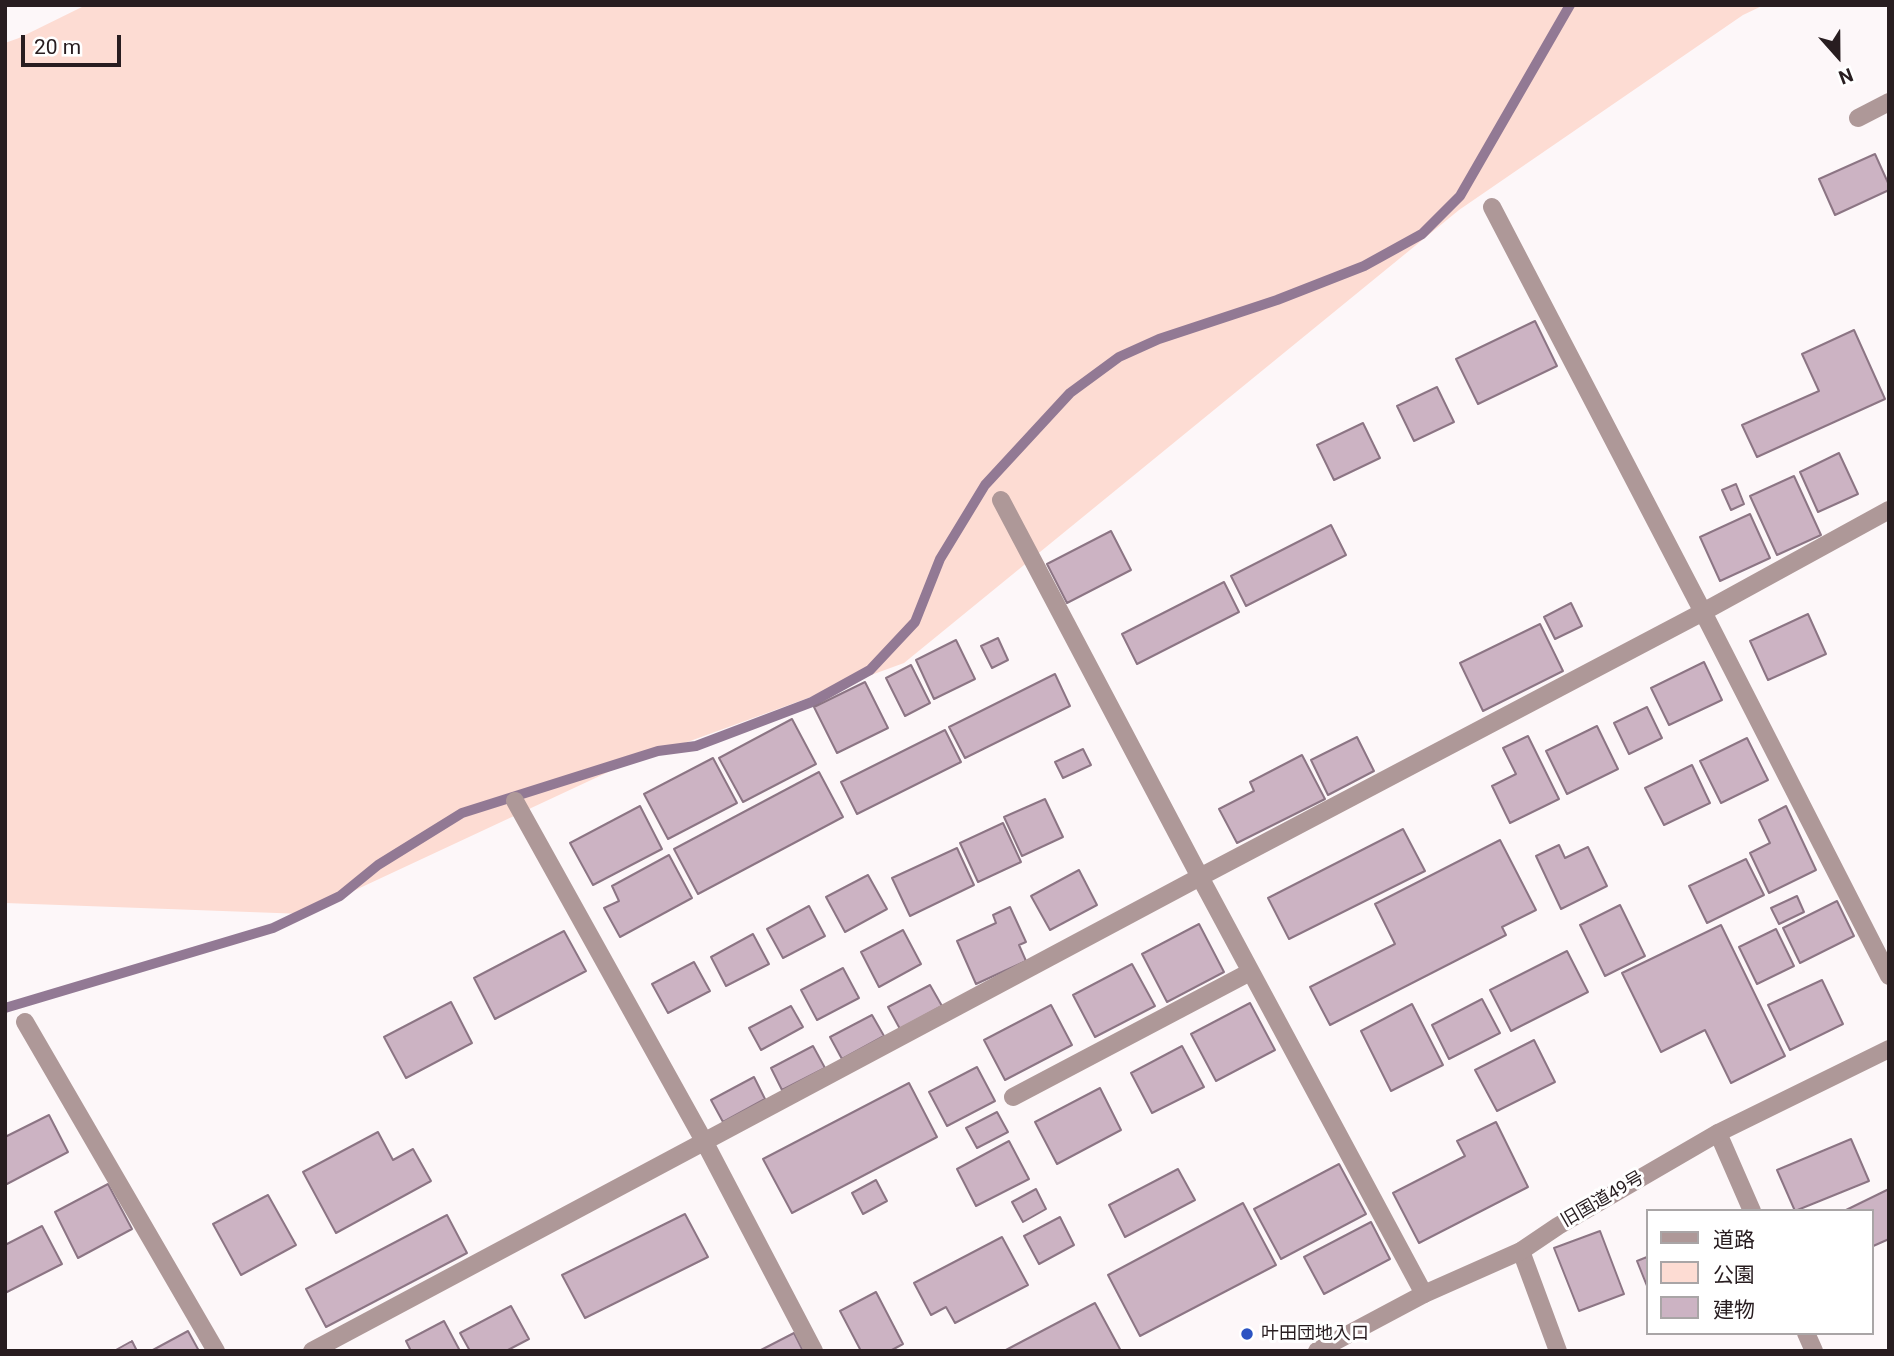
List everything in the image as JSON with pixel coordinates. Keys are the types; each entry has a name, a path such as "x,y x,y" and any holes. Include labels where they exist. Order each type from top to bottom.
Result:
{"street":[{"path":"1857,118 1889,102"},
{"path":"1492,207 1889,976"},
{"path":"1001,500 1250,972 1424,1294"},
{"path":"312,1351 1703,612 1889,510"},
{"path":"515,800 704,1141 814,1351"},
{"path":"1013,1097 1250,972"},
{"path":"25,1022 216,1351"},
{"name":"旧国道49号","path":"1317,1351 1424,1294 1521,1251 1558,1226 1718,1133 1889,1049"},
{"path":"1718,1133 1751,1209"},
{"path":"1521,1251 1558,1351"},
{"path":"1807,1335 1814,1351"}],"green space":[{"path":"86,5 1764,5 1743,15 1459,210 904,663 619,767 304,914 5,903 5,43"}],"building":[{"path":"1875,154 1889,190 1835,215 1819,179"},
{"path":"1535,321 1557,366 1478,404 1456,359"},
{"path":"1854,330 1885,399 1757,457 1742,425 1819,391 1802,354"},
{"path":"1437,387 1454,422 1414,441 1397,406"},
{"path":"1363,423 1380,458 1334,480 1317,445"},
{"path":"1839,453 1858,494 1818,512 1800,472"},
{"path":"1794,476 1821,535 1777,555 1750,496"},
{"path":"1736,484 1744,504 1731,510 1722,490"},
{"path":"1750,514 1770,558 1720,581 1700,537"},
{"path":"1331,525 1346,555 1246,606 1231,576"},
{"path":"1111,531 1131,570 1067,603 1047,564"},
{"path":"1224,582 1239,612 1137,664 1122,634"},
{"path":"1571,603 1582,626 1555,639 1544,617"},
{"path":"1808,614 1826,654 1768,680 1750,641"},
{"path":"1540,624 1563,671 1483,711 1460,663"},
{"path":"998,638 1008,660 992,668 981,646"},
{"path":"956,640 975,679 934,699 916,660"},
{"path":"1704,662 1722,700 1669,725 1651,688"},
{"path":"911,665 930,703 905,716 886,678"},
{"path":"1055,674 1070,706 965,758 949,727"},
{"path":"865,682 888,728 837,753 814,707"},
{"path":"1647,707 1662,738 1629,754 1614,723"},
{"path":"792,719 816,764 743,802 719,758"},
{"path":"1597,726 1618,769 1567,794 1546,751"},
{"path":"945,730 961,762 857,814 841,782"},
{"path":"1528,736 1559,799 1510,823 1492,786 1516,774 1503,748"},
{"path":"1357,737 1374,771 1328,795 1311,760"},
{"path":"1747,738 1768,780 1721,803 1700,761"},
{"path":"1083,749 1091,765 1063,778 1055,762"},
{"path":"1302,755 1325,799 1237,843 1219,809 1254,791 1250,782"},
{"path":"713,758 737,803 668,839 644,794"},
{"path":"1692,765 1710,803 1664,825 1645,788"},
{"path":"819,772 843,817 698,894 674,849"},
{"path":"1045,799 1063,837 1022,856 1004,817"},
{"path":"640,806 662,849 593,885 570,843"},
{"path":"1786,806 1816,870 1769,893 1750,853 1770,843 1759,820"},
{"path":"1003,823 1021,862 978,882 960,843"},
{"path":"1403,829 1425,871 1289,939 1268,898"},
{"path":"1500,840 1536,910 1502,927 1506,935 1330,1025 1310,987 1395,944 1375,904"},
{"path":"1559,845 1565,858 1588,847 1607,886 1561,909 1536,856"},
{"path":"957,848 974,885 910,916 892,878"},
{"path":"669,855 692,898 620,937 604,908 619,901 612,886"},
{"path":"1746,859 1764,895 1707,923 1689,886"},
{"path":"1079,870 1097,905 1050,930 1031,896"},
{"path":"868,875 887,909 845,932 826,897"},
{"path":"1797,896 1804,912 1779,924 1771,908"},
{"path":"1837,901 1854,936 1800,963 1783,928"},
{"path":"1620,905 1645,956 1605,976 1580,925"},
{"path":"809,906 825,936 783,958 767,929"},
{"path":"1010,907 1026,942 1019,945 1026,961 976,984 957,941 996,923 993,915"},
{"path":"1199,924 1224,972 1167,1002 1142,954"},
{"path":"1721,925 1785,1056 1731,1083 1705,1030 1661,1052 1622,973"},
{"path":"1776,929 1794,966 1757,984 1739,947"},
{"path":"903,930 921,964 879,987 861,952"},
{"path":"564,931 586,971 495,1019 474,978"},
{"path":"753,934 769,964 726,986 711,957"},
{"path":"1567,951 1588,992 1511,1031 1490,990"},
{"path":"694,962 710,991 668,1013 652,984"},
{"path":"1132,964 1155,1006 1095,1037 1073,995"},
{"path":"843,968 859,998 817,1020 801,990"},
{"path":"1822,980 1843,1024 1790,1050 1768,1005"},
{"path":"930,985 942,1006 900,1029 888,1007"},
{"path":"1482,999 1500,1033 1449,1059 1432,1025"},
{"path":"451,1002 472,1043 406,1078 384,1037"},
{"path":"1250,1003 1275,1050 1216,1081 1191,1034"},
{"path":"1412,1004 1443,1065 1391,1091 1361,1031"},
{"path":"1051,1005 1072,1045 1005,1080 984,1040"},
{"path":"791,1006 803,1027 761,1050 749,1028"},
{"path":"872,1015 884,1036 842,1059 830,1037"},
{"path":"1534,1040 1555,1082 1497,1111 1475,1070"},
{"path":"813,1046 825,1068 782,1090 771,1068"},
{"path":"1182,1046 1204,1087 1152,1113 1131,1073"},
{"path":"977,1067 995,1101 947,1126 929,1092"},
{"path":"754,1077 765,1099 723,1122 711,1100"},
{"path":"909,1083 937,1137 792,1213 763,1159"},
{"path":"1100,1088 1121,1130 1057,1164 1035,1122"},
{"path":"997,1112 1008,1132 977,1148 966,1128"},
{"path":"49,1115 68,1152 5,1185 5,1137"},
{"path":"1496,1122 1528,1187 1419,1243 1393,1193 1465,1156 1457,1141"},
{"path":"378,1132 393,1160 413,1149 431,1181 336,1233 303,1172"},
{"path":"1851,1139 1869,1181 1794,1209 1777,1170"},
{"path":"1009,1141 1029,1179 976,1206 957,1169"},
{"path":"1339,1164 1366,1214 1281,1259 1254,1209"},
{"path":"1178,1169 1195,1200 1125,1237 1109,1205"},
{"path":"876,1180 887,1201 863,1214 852,1193"},
{"path":"108,1184 132,1229 78,1258 55,1212"},
{"path":"1036,1189 1046,1209 1023,1222 1012,1202"},
{"path":"1889,1189 1889,1239 1873,1246 1873,1209 1848,1209"},
{"path":"268,1195 296,1245 241,1275 213,1224"},
{"path":"1243,1203 1276,1265 1140,1336 1108,1275"},
{"path":"685,1214 708,1257 585,1318 562,1275"},
{"path":"447,1215 467,1253 326,1327 306,1289"},
{"path":"1060,1217 1074,1245 1039,1264 1024,1236"},
{"path":"1371,1222 1390,1259 1324,1294 1304,1257"},
{"path":"42,1226 62,1264 5,1293 5,1245"},
{"path":"1600,1231 1624,1294 1579,1311 1554,1248"},
{"path":"1002,1237 1028,1285 955,1323 946,1307 931,1315 914,1283"},
{"path":"1646,1257 1646,1284 1637,1261"},
{"path":"876,1292 903,1344 890,1351 861,1351 840,1311"},
{"path":"1095,1303 1121,1351 1004,1351"},
{"path":"511,1306 529,1339 506,1351 470,1351 460,1333"},
{"path":"444,1321 460,1351 411,1351 406,1341"},
{"path":"188,1331 199,1351 151,1351"},
{"path":"794,1333 803,1351 759,1351"},
{"path":"132,1341 137,1351 114,1351"}],"waterway":[{"path":"5,1008 273,928 340,896 378,865 462,813 658,751 696,746 812,702 870,670 915,622 940,559 985,485 1070,393 1119,357 1159,339 1277,300 1364,266 1422,234 1460,196 1570,5"}],"place":[{"name":"叶田団地入口","path":"1247,1334"}]}
